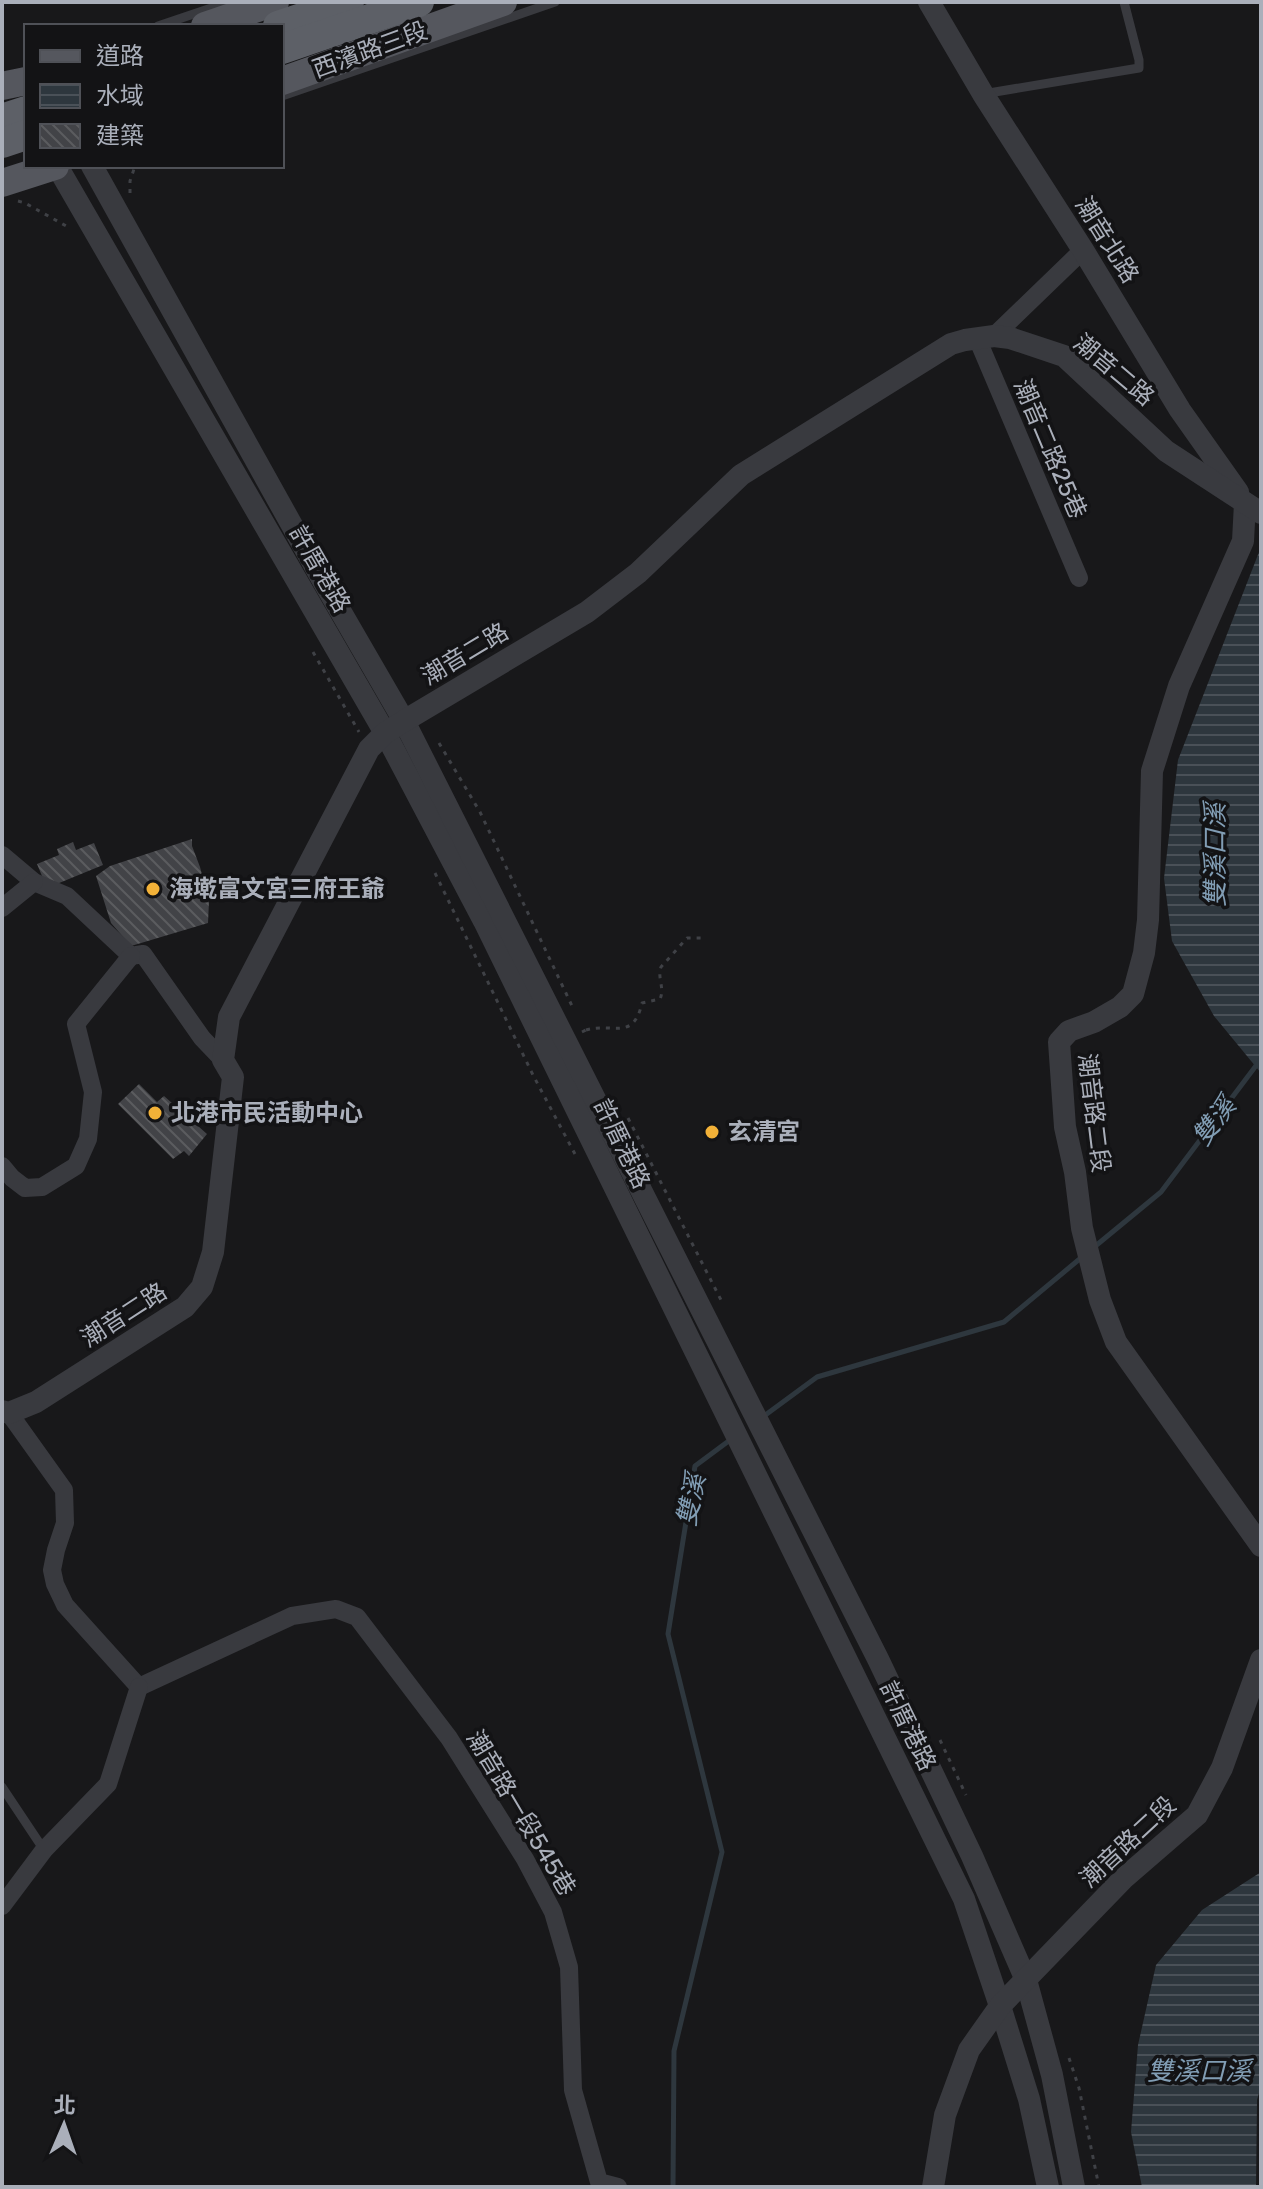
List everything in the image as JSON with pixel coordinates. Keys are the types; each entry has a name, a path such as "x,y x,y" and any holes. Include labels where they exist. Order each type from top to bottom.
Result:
{"highway":[{"path":"284,24 349,2"},
{"path":"284,48 419,2"},
{"path":"2,119 24,112"},
{"path":"2,143 24,136"}],"main road":[{"path":"211,24 275,2"},
{"name":"西濱路三段","path":"284,80 503,2"},
{"path":"8,192 52,168"}],"street":[{"name":"潮音北路","path":"929,2 1180,410 1253,508"},
{"name":"許厝港路","path":"57,168 394,727 484,921 1052,2075 1074,2187"},
{"name":"許厝港路","path":"93,168 308,553 394,727 752,1410 966,1842 1013,1993 1029,2099 1048,2187"},
{"path":"985,337 1083,250"},
{"name":"潮音二路","path":"5,1412 36,1402 185,1307 202,1287 213,1252 233,1077 223,1060 229,1017 369,749 394,727 587,612 638,573 741,475 951,344 985,337 1024,341 1064,356 1166,451 1253,508"},
{"name":"潮音二路25巷","path":"985,337 1079,578"},
{"name":"潮音路二段","path":"1253,508 1243,541 1179,686 1152,771 1148,920 1144,953 1133,994 1120,1007 1094,1022 1069,1031 1059,1042 1065,1127 1082,1228 1100,1300 1116,1342 1261,1546"},
{"path":"2,855 34,882 67,896 131,956"},
{"path":"2,908 34,882"},
{"path":"2,1166 25,1188 42,1187 76,1166 88,1139 93,1092 76,1024 131,956 143,954 202,1038 223,1060"},
{"path":"2,1906 44,1850 108,1784 139,1687 65,1605 52,1570 65,1523 64,1490 5,1412"},
{"name":"潮音路一段545巷","path":"139,1687 292,1616 336,1609 357,1617 449,1738 525,1859 553,1912 569,1967 573,2090 599,2182 618,2187"},
{"name":"潮音路二段","path":"933,2187 945,2115 969,2050 1013,1993 1123,1879 1197,1815 1222,1768 1261,1660"}],"lane":[{"path":"164,24 229,2"},
{"path":"284,95 555,2"},
{"path":"983,94 1139,68 1124,2"},
{"path":"2,1787 44,1850"}],"path":[{"path":"8,192 74,230"},
{"path":"314,653 369,749"},
{"path":"429,861 575,1155"},
{"path":"584,1031 597,1027 619,1030 632,1025 642,1003 660,999 663,993 661,967 687,938 701,938"}],"water":[{"name":"雙溪口溪","path":"1261,547 1261,1073 1214,1016 1172,941 1164,878 1178,760"},
{"name":"雙溪口溪","path":"1261,1872 1261,2086 1257,2100 1256,2187 1142,2187 1131,2132 1138,2045 1156,1965 1202,1910"}],"building":[{"name":"海墘富文宮三府王爺","path":"192,839 209,901 208,923 131,946 111,923 96,876 110,866"},
{"path":"73,842 76,850 94,843 103,865 47,888 37,864 59,855 57,849"},
{"name":"北港市民活動中心","path":"139,1084 157,1102 164,1096 207,1134 189,1156 184,1151 173,1159 118,1104"}],"waterway":[{"name":"雙溪","path":"1093,1248 1161,1192 1261,1059"},
{"name":"雙溪","path":"764,1416 817,1377 1004,1322 1082,1257"},
{"name":"雙溪","path":"673,2187 674,2051 722,1852 668,1634 695,1466 730,1440"}],"place":[{"name":"海墘富文宮三府王爺","path":"153,889"},
{"name":"北港市民活動中心","path":"155,1113"},
{"name":"玄清宮","path":"712,1132"}]}
